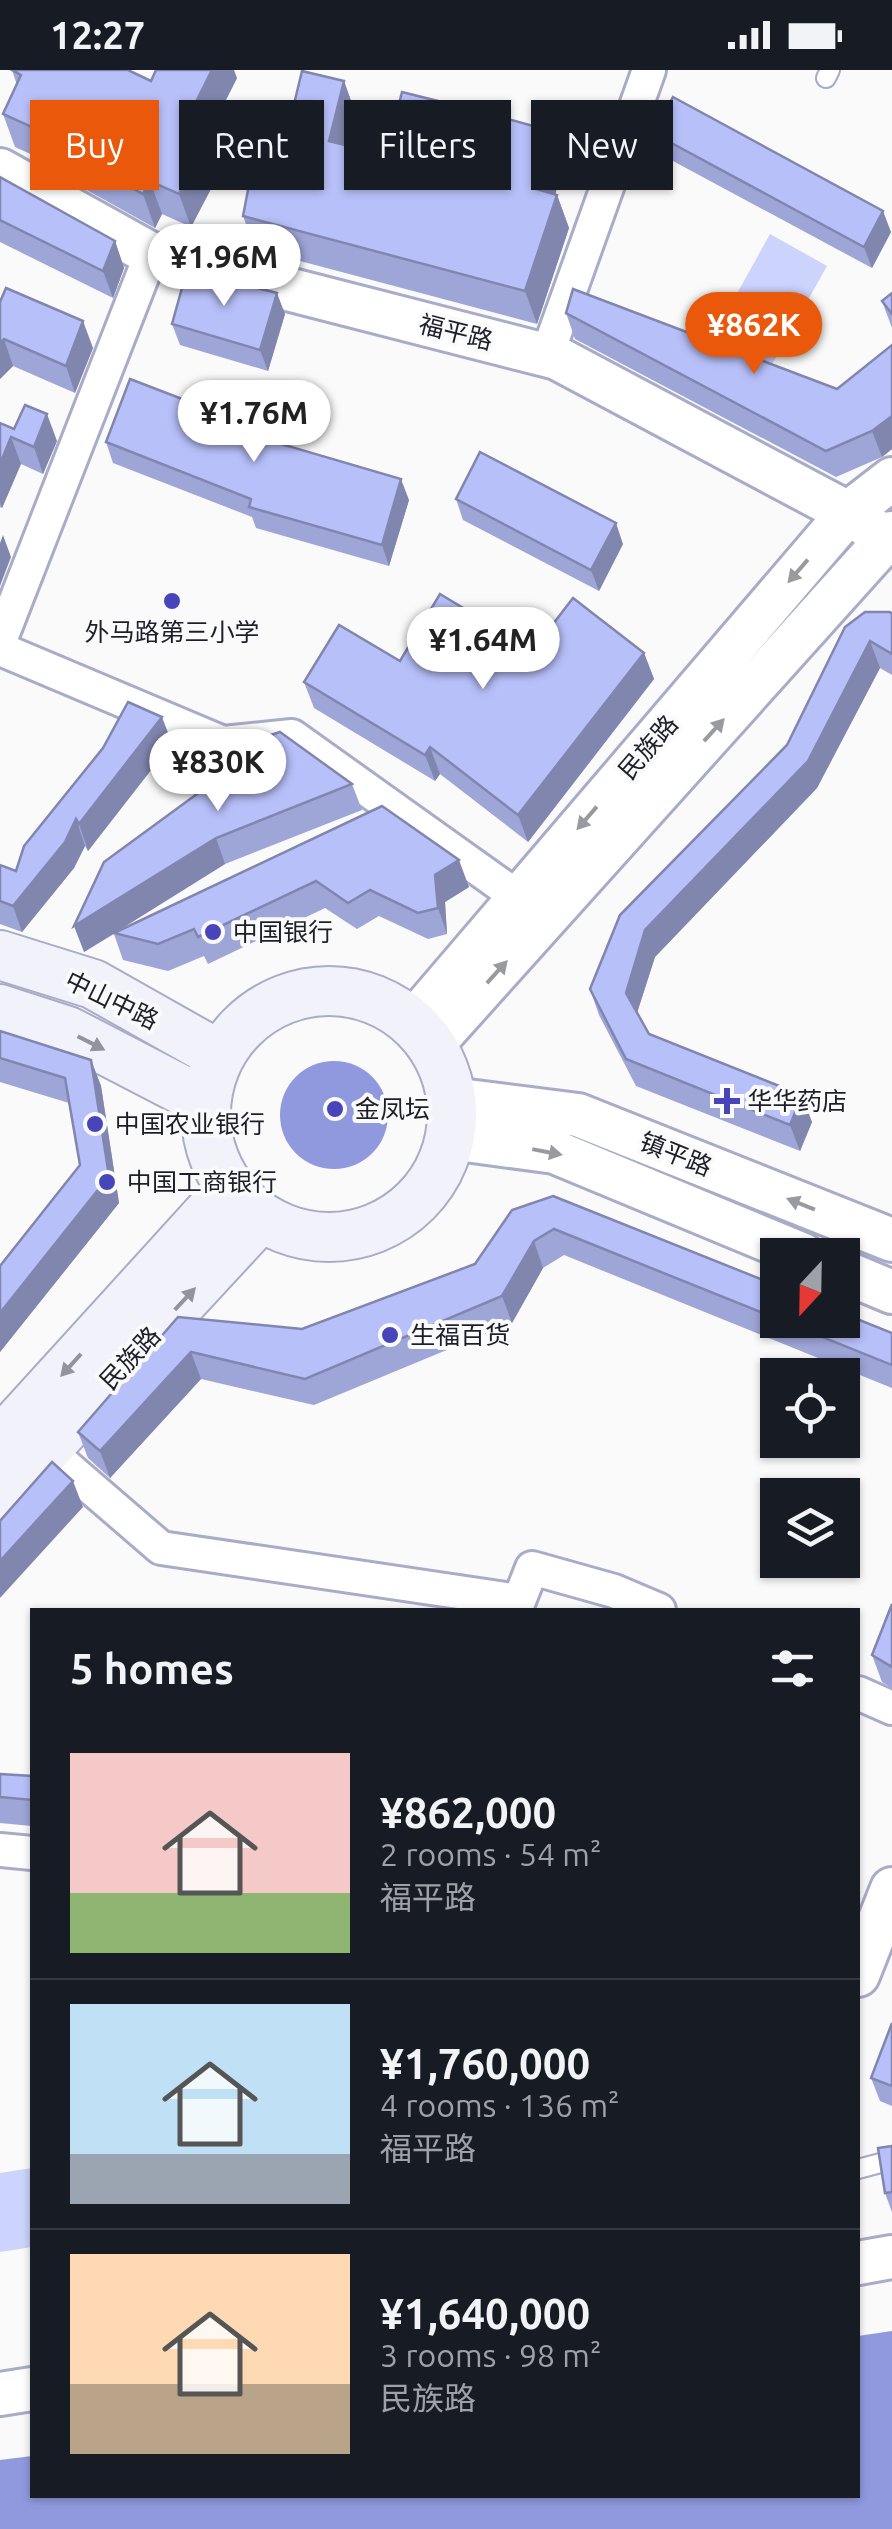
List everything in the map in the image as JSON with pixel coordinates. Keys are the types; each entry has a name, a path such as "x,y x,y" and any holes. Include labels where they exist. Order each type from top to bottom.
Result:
{"main road":[{"name":"中山中路","path":"0,955 93,984 220,1055"},
{"path":"308,992 345,992 381,1002 422,1034 451,1118 437,1176 412,1207 378,1228 338,1237 298,1234 245,1203 215,1162 206,1132 205,1102 220,1055 242,1026 273,1004 308,992"},
{"name":"中山中路","path":"0,1009 68,1031 205,1102"},
{"name":"民族路","path":"0,1442 245,1203"},
{"name":"民族路","path":"0,1499 46,1449 245,1203"}],"street":[{"path":"547,355 648,70"},
{"name":"福平路","path":"0,170 151,254 547,355 890,537"},
{"path":"0,641 151,254"},
{"name":"民族路","path":"422,1034 518,898 848,513 892,478"},
{"name":"民族路","path":"422,1034 890,537"},
{"path":"0,649 223,743 292,736 518,898"},
{"name":"镇平路","path":"451,1118 578,1116 892,1240"},
{"name":"镇平路","path":"451,1118 555,1152 762,1238"},
{"path":"860,1279 892,1292"},
{"path":"46,1449 161,1548 519,1602 532,1568 614,1591 654,1608"},
{"path":"860,1694 892,1708"},
{"path":"0,1850 30,1854"},
{"path":"862,1950 892,1889"},
{"path":"860,2263 892,2258"},
{"path":"0,2394 30,2389"}],"lane":[{"path":"860,2168 892,2160"}],"shaded area":[{"path":"770,234 827,266 771,366 714,335"},
{"path":"30,2168 30,2247 0,2252 0,2173"}],"water":[{"path":"334,1061 364,1070 372,1077 379,1085 388,1115 379,1145 372,1153 364,1160 334,1169 304,1160 296,1153 289,1145 280,1115 289,1085 296,1077 304,1070"},
{"path":"892,2331 892,2529 0,2529 0,2460 30,2456 30,2498 860,2498 860,2336"}],"building":[{"path":"12,70 128,70 151,81 156,70 212,70 197,100 179,100 179,194 159,185 159,100 30,100 30,126 3,114 21,75"},
{"path":"302,71 344,81 329,141 344,145 344,190 511,190 511,120 531,125 531,190 557,195 525,291 243,216 248,190 324,190 324,100 295,100"},
{"path":"402,92 434,100 400,100"},
{"path":"673,97 883,211 864,247 673,144"},
{"path":"0,177 115,241 103,271 0,220"},
{"path":"187,270 277,293 260,350 172,324"},
{"path":"6,288 83,321 66,366 4,339 0,343 0,302"},
{"path":"573,289 837,389 892,345 892,416 872,431 826,451 566,313"},
{"path":"892,293 892,314 882,301"},
{"path":"130,379 250,425 247,434 401,479 382,545 249,507 251,499 106,442"},
{"path":"25,405 47,414 34,447 11,437 0,464 0,423 14,429"},
{"path":"480,452 616,523 591,570 456,499"},
{"path":"440,594 533,650 573,598 644,653 518,815 430,747 425,755 304,682 339,625 400,661"},
{"path":"865,612 892,614 892,654 870,641 808,761 645,930 626,993 649,1034 802,1095 790,1125 626,1059 590,989 620,915 787,745 845,627"},
{"path":"128,702 162,717 79,824 76,819 65,842 13,906 0,901 0,865 16,871 24,846 103,748"},
{"path":"280,732 352,784 216,838 74,926 104,862 242,761 247,743"},
{"path":"382,806 459,860 435,875 438,908 418,913 370,890 348,903 316,881 198,937 194,929 158,944 114,933"},
{"path":"0,1031 91,1060 109,1176 0,1313 0,1266 80,1165 65,1078 0,1058"},
{"path":"553,1196 760,1279 760,1312 554,1229 534,1241 502,1296 305,1379 191,1352 100,1451 78,1432 178,1317 302,1329 475,1264 512,1210"},
{"path":"860,1320 892,1333 892,1365 825,1338 860,1338"},
{"path":"52,1462 73,1481 0,1561 0,1521"},
{"path":"892,1604 892,1667 872,1655"},
{"path":"0,1774 30,1776 30,1800 0,1797"},
{"path":"892,2023 892,2086 871,2078"},
{"path":"892,2146 892,2192 885,2193 878,2148"}],"place":[{"name":"外马路第三小学","path":"172,601"},
{"name":"中国银行","path":"213,932"},
{"name":"华华药店","path":"727,1101"},
{"name":"金凤坛","path":"335,1109"},
{"name":"中国农业银行","path":"95,1124"},
{"name":"中国工商银行","path":"107,1182"},
{"name":"生福百货","path":"390,1335"}]}
